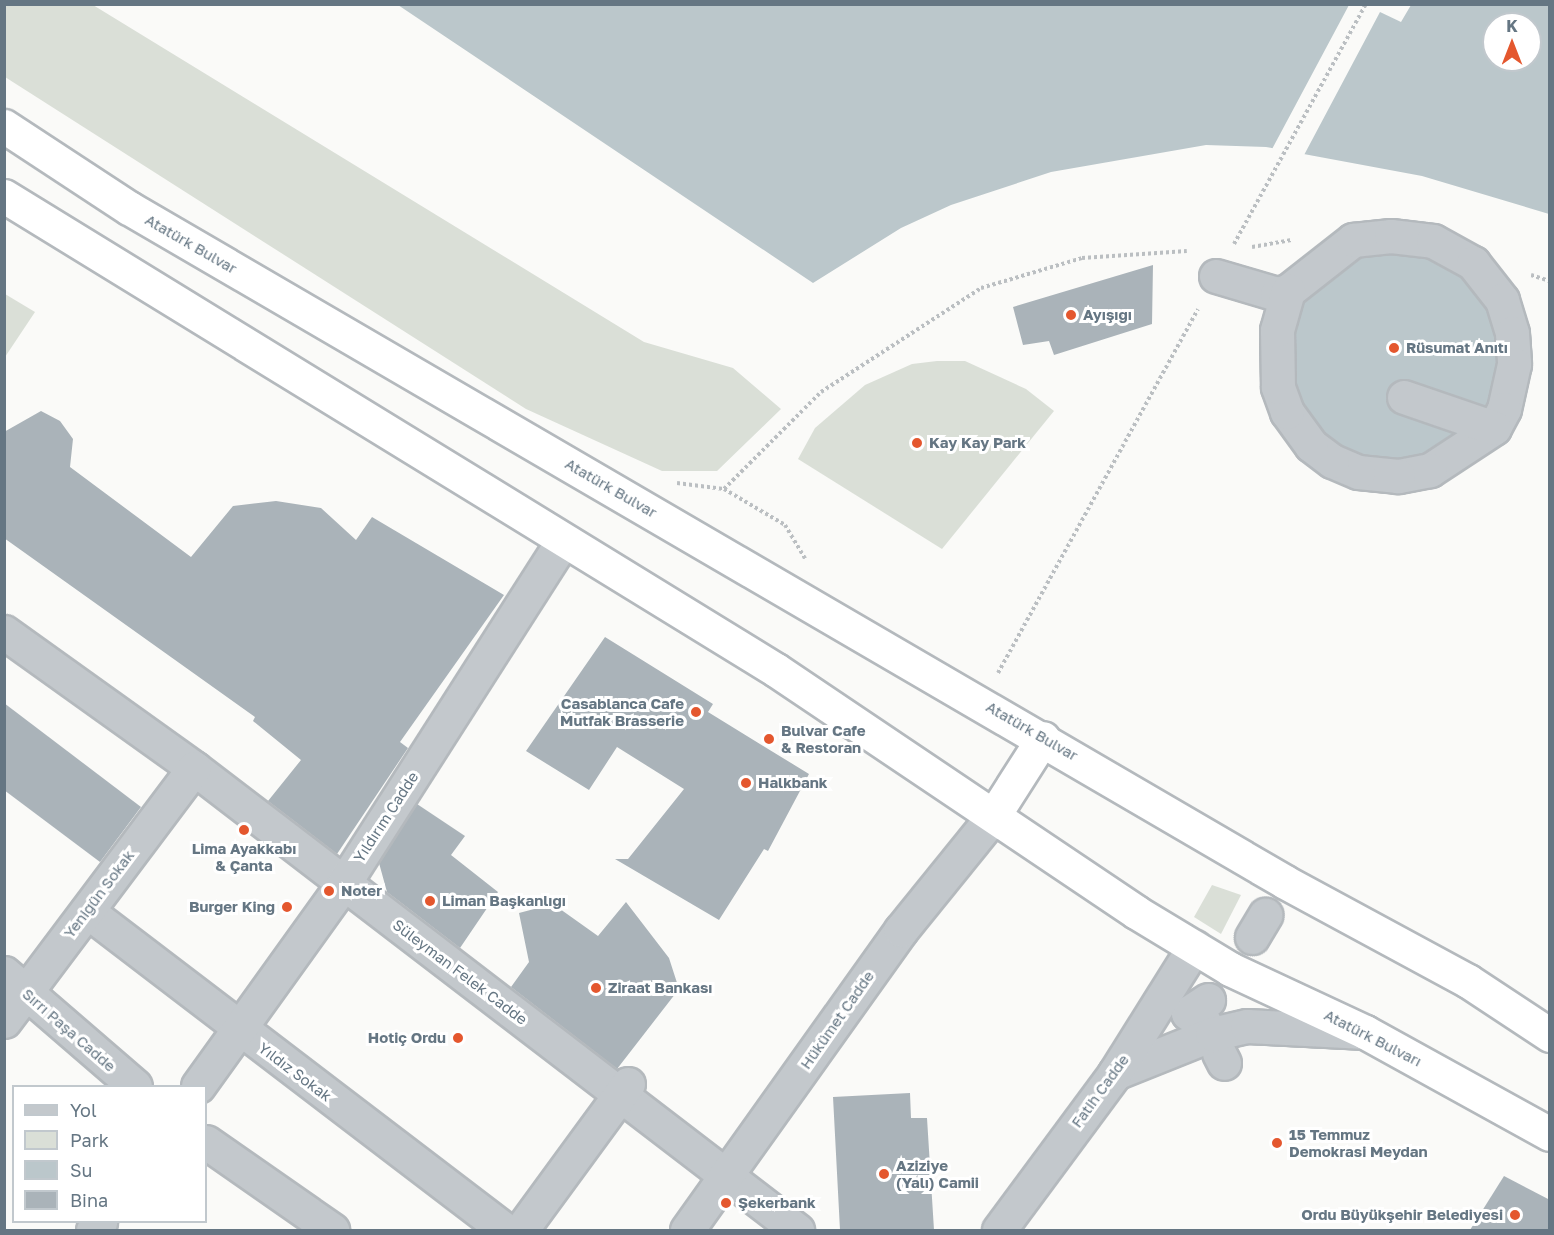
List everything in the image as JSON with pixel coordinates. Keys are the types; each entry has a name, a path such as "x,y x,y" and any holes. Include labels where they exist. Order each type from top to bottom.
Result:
{"highway":[{"name":"Atatürk Bulvar","path":"4,126 129,208 1222,843 1468,981 1550,1035"},
{"path":"4,196 776,670 1194,947"},
{"path":"994,815 1043,738"},
{"name":"Atatürk Bulvarı","path":"1194,947 1365,1032 1550,1134"}],"street":[{"path":"1216,276 1277,294 1288,291 1353,240 1391,236 1433,241 1473,262 1502,300 1512,333 1514,364 1504,409 1430,470 1398,476 1358,472 1332,461 1311,445 1287,412 1278,387 1277,330 1288,291"},
{"path":"1404,397 1488,424"},
{"name":"Yıldırım Cadde","path":"199,1085 237,1028 344,884 563,541"},
{"name":"Süleyman Felek Cadde","path":"8,640 194,768 344,884 624,1089 726,1177 797,1230"},
{"name":"Yenigün Sokak","path":"4,1021 15,983 87,911 194,768"},
{"name":"Hükümet Cadde","path":"687,1230 901,930 994,815"},
{"name":"Yıldız Sokak","path":"87,911 237,1028 505,1230"},
{"name":"Fatih Cadde","path":"999,1230 1115,1073 1194,947"},
{"name":"Sırrı Paşa Cadde","path":"15,983 134,1085"},
{"path":"1115,1073 1212,1034 1247,1026 1365,1032"},
{"path":"521,1230 624,1089"},
{"path":"207,1143 332,1230"}],"path":[{"path":"997,676 1366,4"},
{"path":"724,489 821,392 981,288 1082,258 1196,251"}],"green space":[{"path":"4,5 93,5 644,342 733,368 781,409 717,471 662,471 526,409 5,77"},
{"path":"5,294 35,312 5,357"},
{"name":"Kay Kay Park","path":"965,361 1026,389 1054,411 942,549 798,459 815,428 865,385 912,364"},
{"path":"1212,885 1241,895 1221,934 1194,917"}],"water":[{"path":"398,5 1549,5 1549,214 1422,176 1266,147 1206,145 1051,172 951,205 901,228 813,283"},
{"path":"1412,246 1477,282 1504,349 1484,418 1459,443 1392,465 1357,459 1326,441 1287,383 1291,313 1340,258"}],"pier":[{"path":"1349,5 1411,5 1401,22 1380,12 1303,157 1271,151"}],"building":[{"name":"Ayışığı","path":"1153,265 1152,324 1054,355 1049,341 1023,345 1013,307"},
{"path":"41,411 60,421 73,439 70,467 191,557 233,506 276,501 321,508 356,540 372,517 504,595 400,742 408,748 337,854 268,801 301,760 253,721 255,717 4,538 4,432"},
{"path":"605,637 713,704 708,712 809,774 768,851 764,849 719,920 615,859 628,859 684,789 617,747 589,790 526,751"},
{"path":"4,703 141,807 100,862 4,790"},
{"path":"417,804 465,836 451,855 498,892 460,948 387,892 379,863"},
{"name":"Ziraat Bankası","path":"626,902 669,958 679,989 617,1069 511,987 529,962 519,913 553,904 598,936"},
{"name":"Aziziye (Yalı) Camii","path":"910,1093 911,1118 927,1118 934,1230 840,1230 833,1097"},
{"name":"Ordu Büyükşehir Belediyesi","path":"1504,1176 1550,1200 1550,1230 1470,1230"}],"place":[{"name":"Ayışığı","path":"1071,315"},
{"name":"Rüsumat Anıtı","path":"1394,348"},
{"name":"Kay Kay Park","path":"917,443"},
{"name":"Casablanca Cafe Mutfak Brasserie","path":"696,712"},
{"name":"Bulvar Cafe & Restoran","path":"769,739"},
{"name":"Halkbank","path":"746,783"},
{"name":"Lima Ayakkabı & Çanta","path":"244,830"},
{"name":"Noter","path":"329,891"},
{"name":"Liman Başkanlığı","path":"430,901"},
{"name":"Burger King","path":"287,907"},
{"name":"Ziraat Bankası","path":"596,988"},
{"name":"Hotiç Ordu","path":"458,1038"},
{"name":"15 Temmuz Demokrasi Meydan","path":"1277,1143"},
{"name":"Aziziye (Yalı) Camii","path":"884,1174"},
{"name":"Şekerbank","path":"726,1203"},
{"name":"Ordu Büyükşehir Belediyesi","path":"1515,1215"}]}
